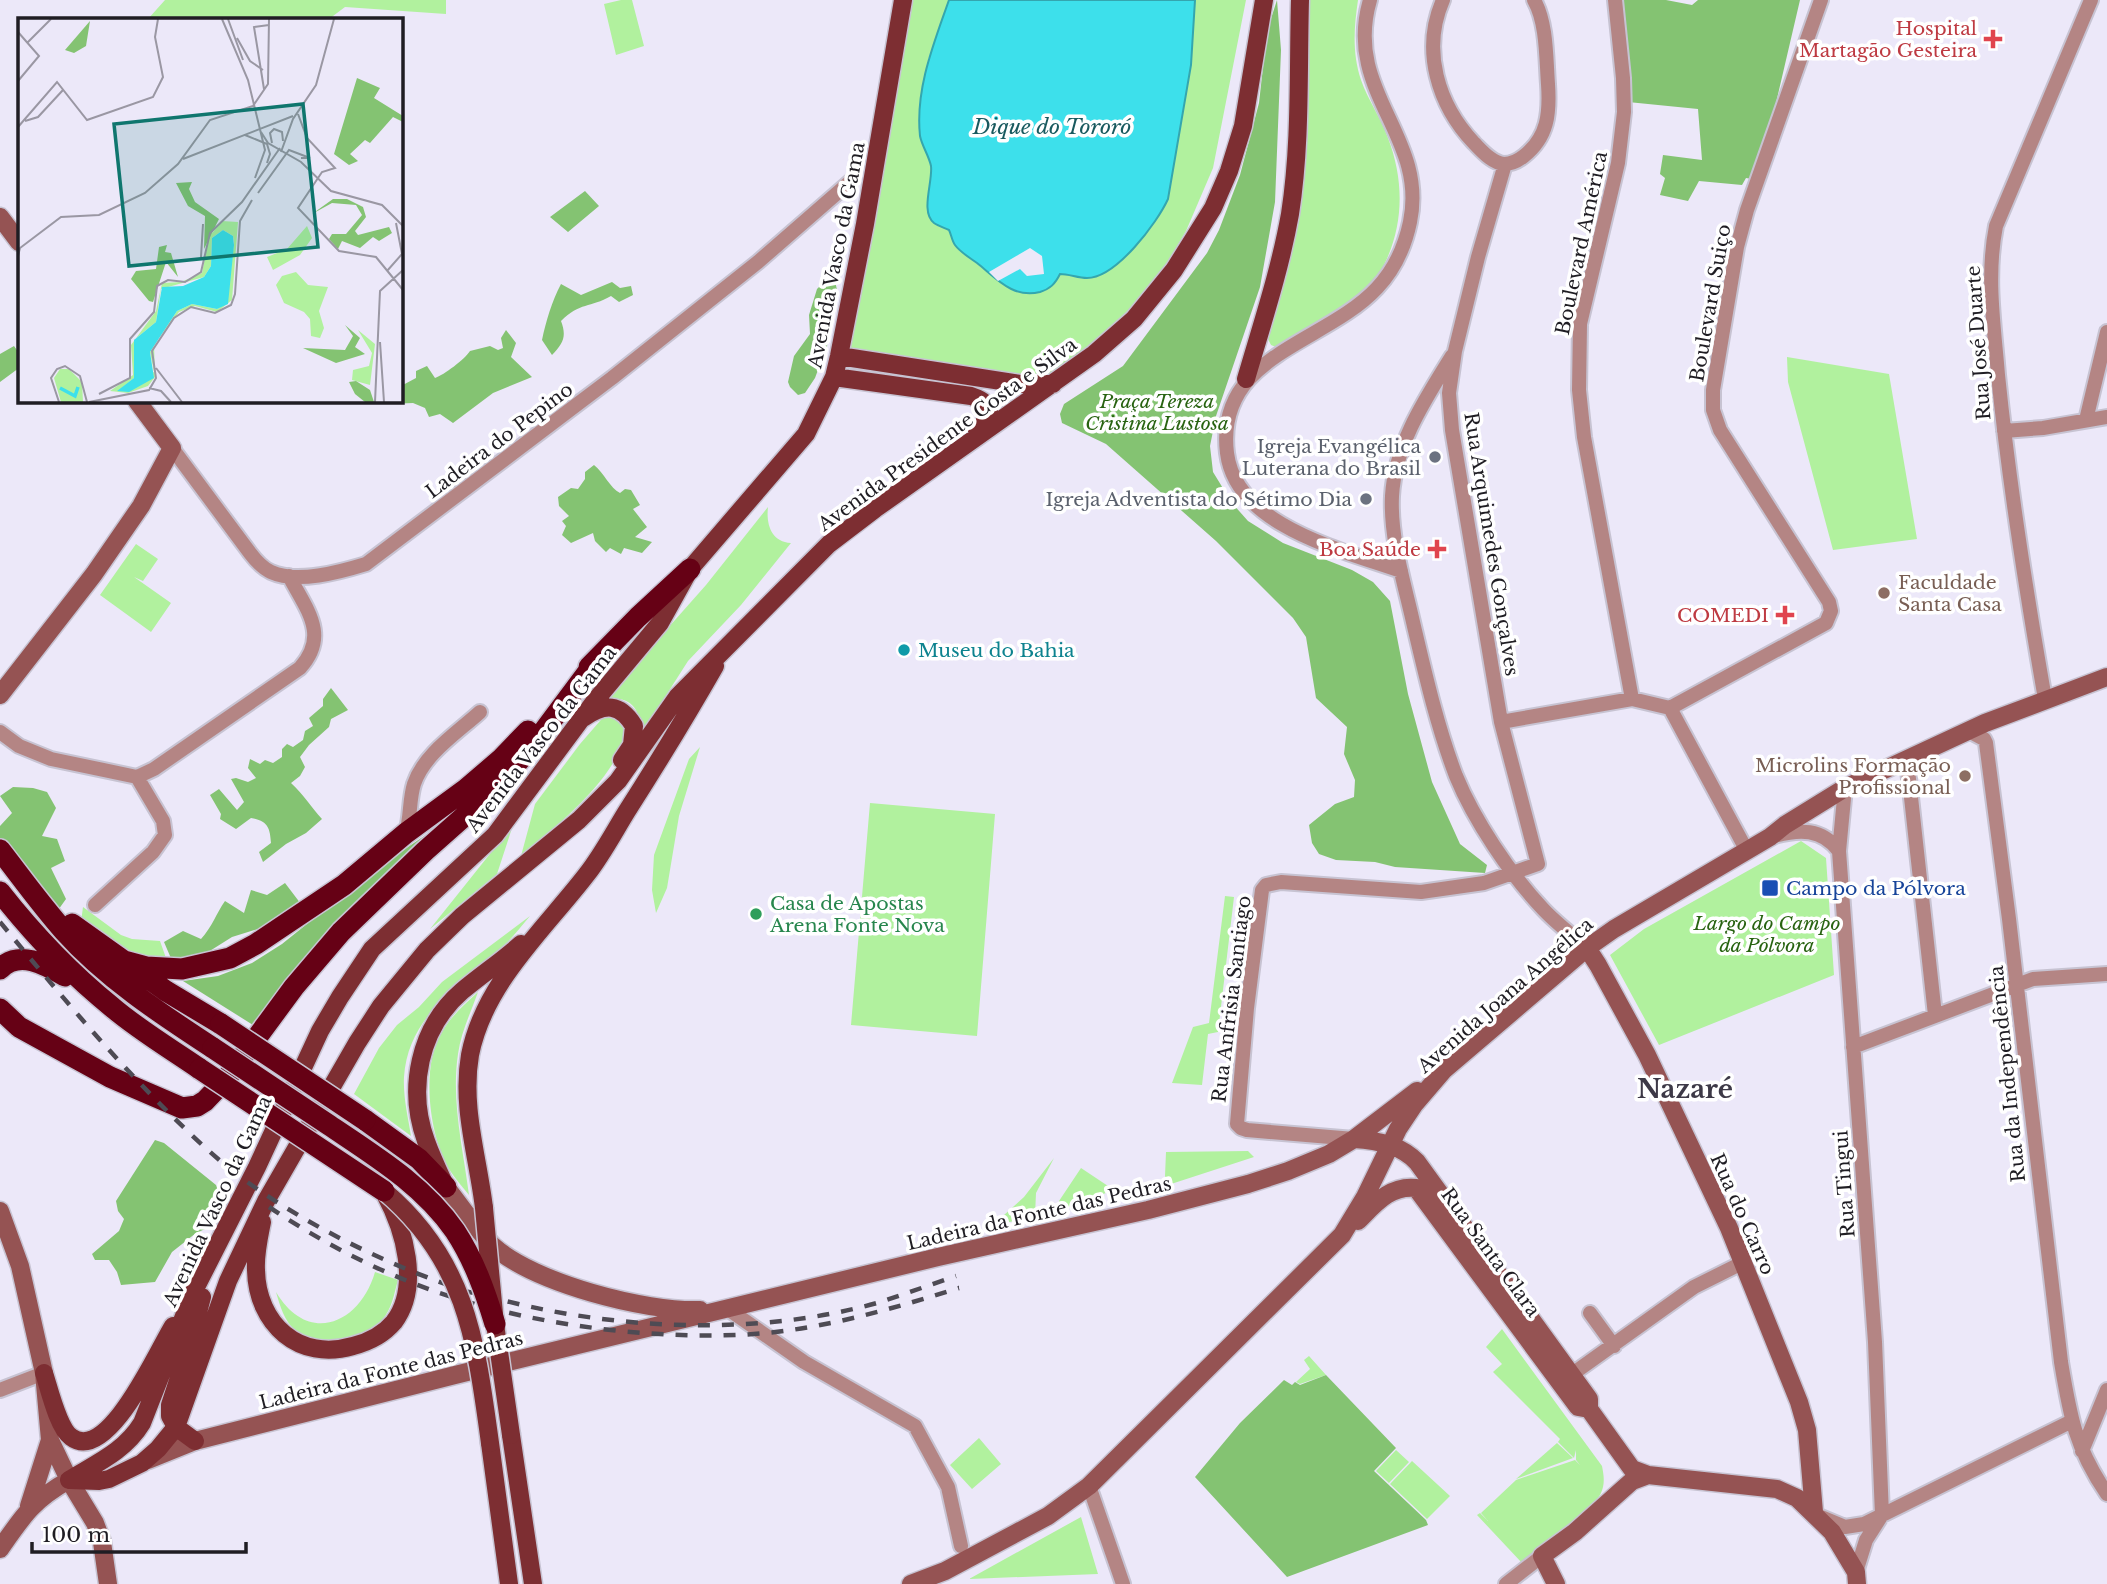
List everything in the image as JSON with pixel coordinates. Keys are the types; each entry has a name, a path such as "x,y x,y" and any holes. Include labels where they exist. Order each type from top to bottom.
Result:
{"highway":[{"path":"120,960 146,967 183,969 230,958 256,944 344,885 501,760 638,617 690,569"},
{"path":"0,1009 19,1027 110,1077 182,1108 197,1106 227,1078 294,987 341,932 425,851 495,789 540,736 599,657"},
{"path":"0,850 64,932 110,975 158,1011 380,1159 433,1203 468,1253 482,1282 495,1324"},
{"path":"0,891 46,947 113,1008"},
{"path":"34,895 120,960 365,1120 419,1159 446,1188"},
{"path":"0,969 4,964 23,959 43,964 113,1008 384,1191"}],"main road":[{"name":"Avenida Vasco da Gama","path":"69,1480 107,1458 133,1437 153,1399 193,1293 257,1167 320,1031 372,949 495,835 579,722 660,623 690,569 806,434 834,377 839,356 870,198 904,0"},
{"name":"Avenida Presidente Costa e Silva","path":"142,1463 176,1427 228,1280 266,1201 357,1043 400,981 462,916 579,820 621,777 678,696 829,544 1094,354 1134,319 1174,270 1213,208 1229,170 1243,126 1264,0"},
{"path":"1246,379 1280,262 1290,211 1296,162 1300,0"},
{"path":"2,224 18,241"},
{"path":"839,356 1020,384 1054,384"},
{"path":"834,377 971,396 982,400 988,405 987,421 955,453"},
{"path":"0,695 94,574 141,506 172,448 138,402"},
{"path":"533,1584 495,1324 484,1208 469,1119 467,1093 470,1058 475,1035 485,1011 504,978 546,921 587,874 724,652"},
{"name":"Avenida Joana Angélica","path":"911,1584 955,1566 1048,1516 1088,1486 1342,1235 1414,1105 1444,1070 1587,948 1614,929 1770,837 1845,788 1969,731 2045,699 2107,677"},
{"path":"579,722 604,708 614,708 624,711 634,726 632,744 579,820"},
{"path":"446,1188 425,1140 420,1118 418,1073 422,1050 445,1009 461,992 515,950 546,921"},
{"name":"Rua do Carro","path":"1587,948 1659,1079 1729,1228 1799,1402 1807,1430 1814,1512"},
{"name":"Ladeira da Fonte das Pedras","path":"69,1480 109,1479 195,1441 937,1257 1148,1210 1248,1184 1311,1163 1354,1139 1444,1070"},
{"path":"1354,1139 1390,1145"},
{"name":"Rua Santa Clara","path":"1390,1145 1404,1151 1417,1162 1589,1399 1589,1409 1628,1463 1637,1473 1648,1475"},
{"name":"Ladeira da Fonte das Pedras","path":"446,1188 493,1245 512,1260 538,1273 611,1299 652,1308 728,1309"},
{"name":"Rua Santa Clara","path":"1342,1235 1384,1196 1397,1189 1416,1188 1578,1406 1589,1409"},
{"path":"266,1201 255,1268 262,1302 272,1321 286,1337 303,1346 325,1350 345,1349 381,1335 394,1321 402,1306 407,1286 408,1261 396,1214 384,1191"},
{"path":"384,1191 414,1220 435,1248 455,1281 465,1307 477,1355 509,1584"},
{"path":"0,1210 20,1265 44,1373 69,1437 77,1440 95,1438 105,1432 124,1411 193,1293"},
{"path":"195,1441 176,1427 170,1416 170,1405 189,1347 212,1253"},
{"path":"44,1373 50,1440 98,1531 108,1584"},
{"path":"28,1508 50,1440"},
{"path":"1625,1487 1628,1463"},
{"path":"1777,1489 1799,1481 1810,1467"},
{"path":"1556,1584 1542,1556 1575,1532 1632,1481 1648,1475 1777,1489 1797,1498 1832,1532 1857,1578"},
{"path":"0,1549 28,1508 69,1480"}],"street":[{"path":"1370,0 1363,37 1365,59 1370,79 1401,144 1411,174 1413,196 1410,223 1403,247 1391,271 1376,289 1357,305 1287,349 1246,379 1231,408 1225,438 1228,464 1236,483 1251,501 1270,517 1303,534 1401,570"},
{"path":"1443,0 1436,16 1433,42 1434,69 1441,94 1452,115 1468,136 1485,154 1496,162 1505,164 1518,160 1537,144 1545,130 1548,115 1545,48 1538,8 1534,0"},
{"name":"Boulevard América","path":"1615,0 1623,78 1623,124 1618,163 1580,324 1579,390 1584,437 1632,699"},
{"name":"Boulevard Suiço","path":"1670,708 1826,623 1829,618 1829,602 1720,430 1713,410 1713,390 1747,210 1821,0"},
{"name":"Rua José Duarte","path":"2045,699 2022,569 2004,431 1990,287 1990,252 1996,226 2091,0"},
{"name":"Rua Arquimedes Gonçalves","path":"1505,164 1455,351 1449,393 1452,430 1501,722 1538,864 1514,873"},
{"name":"Ladeira do Pepino","path":"172,448 260,565 272,573 307,577 366,564 710,301 851,181"},
{"path":"2086,421 2107,332"},
{"path":"1455,351 1415,417 1396,475 1392,495 1393,518 1401,570 1424,670 1457,778 1514,873 1543,909 1587,948"},
{"path":"2004,431 2107,417"},
{"path":"0,732 19,746 51,759 137,777 154,769 300,668 310,657 314,646 314,626 289,576"},
{"path":"1501,722 1632,699 1670,708 1747,851"},
{"path":"406,833 413,786 419,773 430,757 480,712"},
{"name":"Rua da Independência","path":"1969,731 1984,739 1986,743 2060,1362 2070,1422 2091,1471 2107,1494"},
{"path":"1907,761 1935,1015"},
{"path":"95,905 153,852 165,835 163,821 137,777"},
{"name":"Rua Tingui","path":"1845,788 1839,851 1875,1342 1882,1515"},
{"path":"1770,837 1791,832 1813,832 1831,841 1839,851"},
{"name":"Rua Anfrisia Santiago","path":"1354,1139 1247,1130 1237,1124 1262,890 1266,885 1281,882 1421,892 1465,887 1514,873"},
{"path":"1853,1047 2033,979 2107,974"},
{"path":"1571,1375 1694,1287 1742,1263"},
{"path":"728,1309 804,1362 915,1426 948,1486 961,1546"},
{"path":"1590,1313 1614,1346"},
{"path":"0,1390 44,1373"},
{"path":"2082,1451 2107,1390"},
{"path":"1814,1512 1835,1525 1845,1527 1864,1524 2070,1422"},
{"path":"1088,1486 1122,1584"},
{"path":"1857,1578 1866,1540 1882,1515"},
{"path":"1506,1584 1542,1556"}],"green space":[{"path":"165,0 446,0 446,14 345,7 330,18 149,18"},
{"path":"632,0 644,46 616,55 604,4"},
{"path":"910,0 949,0 928,60 920,138 931,165 927,209 933,223 949,230 955,245 998,281 1064,274 1088,278 1191,65 1195,0 1246,0 1213,168 1186,231 1149,294 1104,341 1031,392 847,353"},
{"name":"Praça Tereza Cristina Lustosa","path":"1277,0 1281,50 1275,202 1260,287 1216,416 1210,446 1213,472 1232,503 1248,521 1283,543 1352,570 1373,582 1390,601 1408,694 1432,782 1460,844 1487,865 1485,873 1395,867 1375,862 1336,860 1319,854 1312,843 1309,825 1335,804 1354,797 1355,780 1344,754 1347,727 1316,698 1306,637 1293,618 1216,541 1106,444 1062,423 1060,414 1064,404 1123,366 1207,253 1219,230 1240,175 1259,103 1267,31"},
{"path":"1308,0 1358,0 1356,60 1364,87 1393,154 1399,185 1399,217 1385,263 1368,291 1344,309 1278,348 1271,345 1268,339 1301,200 1307,97"},
{"path":"1623,0 1666,0 1692,5 1698,0 1800,0 1758,180 1746,178 1742,185 1699,181 1688,201 1660,195 1665,178 1660,174 1663,155 1702,160 1698,109 1628,102"},
{"path":"585,191 599,206 568,232 550,217"},
{"path":"833,273 838,294 828,343 815,378 805,393 798,395 788,382 794,356 810,334 809,315 817,289"},
{"path":"612,282 620,288 631,286 633,295 619,302 611,296 568,315 561,321 563,340 552,355 542,340 561,284 581,295"},
{"path":"506,330 516,343 511,357 532,377 493,393 453,423 440,414 429,417 425,408 413,403 388,402 402,402 402,385 416,378 416,371 427,366 435,378 444,374 470,351 490,346 498,350 503,348 501,338"},
{"path":"14,346 18,352 18,369 0,382 0,354"},
{"path":"1787,357 1889,374 1917,539 1833,550 1788,382"},
{"path":"594,465 616,491 620,493 625,489 631,490 640,505 633,509 647,527 635,537 652,542 642,553 624,548 621,554 610,548 606,552 595,541 593,533 571,543 562,535 566,526 562,521 569,516 559,506 558,497 571,488 578,489 585,479 585,472"},
{"path":"768,507 769,526 774,536 791,543 741,605 688,661 642,733 639,717 633,706 622,700 605,699 706,585"},
{"path":"136,544 158,559 143,581 134,577 171,603 151,632 100,595"},
{"path":"331,688 348,710 331,719 329,727 309,745 300,757 305,767 300,776 291,783 322,819 263,862 259,852 271,843 267,826 251,818 236,829 220,819 221,814 210,795 219,789 237,810 244,802 231,779 248,782 256,778 248,768 250,759 260,764 265,760 273,763 282,757 282,749 287,744 293,747 303,740 305,731 313,726 309,718 323,706 323,699"},
{"path":"606,714 614,715 626,724 623,742 614,761 586,797 521,856 535,804"},
{"path":"700,747 679,816 667,888 656,913 652,890 654,855 689,759"},
{"path":"13,787 47,792 56,808 42,836 57,839 65,861 51,868 66,899 56,913 0,844 0,826 12,813 0,796"},
{"name":"Casa de Apostas Arena Fonte Nova","path":"870,803 995,814 977,1036 851,1025"},
{"path":"513,825 497,874 430,929"},
{"path":"427,834 324,936 253,1025 183,981 218,976 252,963 282,944 373,871"},
{"name":"Largo do Campo da Pólvora","path":"1801,841 1826,858 1834,975 1659,1045 1610,955 1644,929"},
{"path":"285,883 304,908 261,928 232,937 205,954 173,963 164,942 183,931 201,939 225,901 244,913 251,890 267,895"},
{"path":"1225,896 1234,897 1218,1032 1208,1034 1202,1085 1172,1083 1193,1027 1209,1023"},
{"path":"83,907 121,935 132,939 160,941 166,958 161,963 79,937"},
{"path":"530,916 501,948 437,1005 415,1037 404,1077 411,1136 354,1094 379,1048 397,1025 419,1007 442,982"},
{"path":"478,992 461,1038 456,1072 459,1125 469,1195 448,1168 440,1150 432,1116 430,1079 435,1046 442,1032 454,1015"},
{"path":"155,1140 164,1143 216,1185 223,1206 219,1218 212,1226 196,1233 172,1252 155,1282 121,1285 109,1260 95,1260 92,1254 119,1231 124,1219 118,1211 116,1201"},
{"path":"1248,1151 1254,1157 1168,1185 1165,1176 1166,1152"},
{"path":"1054,1158 1036,1193 1035,1216 994,1224 1024,1197"},
{"path":"1081,1168 1114,1190 1060,1210 1059,1201"},
{"path":"375,1272 398,1280 388,1311 382,1320 364,1333 340,1340 316,1340 296,1331 285,1318 276,1292 289,1309 303,1319 317,1323 332,1322 358,1305"},
{"path":"1502,1329 1602,1466 1604,1477 1601,1493 1596,1500 1522,1563 1477,1515 1480,1513 1488,1521 1481,1513 1516,1480 1575,1460 1580,1465 1576,1460 1576,1450 1574,1458 1558,1442 1560,1439 1493,1372 1502,1364 1486,1347"},
{"path":"1309,1356 1326,1375 1300,1384 1296,1382 1310,1369 1304,1360"},
{"path":"1326,1375 1396,1448 1374,1471 1426,1520 1428,1525 1287,1577 1195,1477 1240,1423 1284,1380 1292,1385 1295,1382 1300,1385"},
{"path":"979,1438 1001,1464 972,1489 950,1465"},
{"path":"1557,1443 1573,1458 1516,1479"},
{"path":"1396,1450 1409,1462 1389,1483 1376,1471"},
{"path":"1412,1461 1450,1496 1427,1519 1390,1484"},
{"path":"1081,1517 1098,1574 969,1579"}],"water":[{"name":"Dique do Tororó","path":"949,0 1195,0 1191,65 1168,199 1145,235 1122,259 1098,276 1087,278 1060,274 1047,289 1021,293 998,281 957,248 949,230 930,218 927,204 931,166 920,136 920,101 927,66"}],"pier":[{"path":"1030,248 1042,256 1044,274 1027,276 1020,269 998,281 989,272"}],"railway":[{"path":"0,922 143,1087 229,1168 287,1208 338,1237 450,1286 582,1316 632,1322 732,1325 830,1314 877,1303 956,1276"},
{"path":"269,1207 352,1256 437,1292 525,1316 620,1331 702,1336 784,1331 850,1319 959,1288"}],"place":[{"name":"Hospital Martagão Gesteira","path":"1993,39"},
{"name":"Igreja Evangélica Luterana do Brasil","path":"1435,457"},
{"name":"Igreja Adventista do Sétimo Dia","path":"1366,499"},
{"name":"Boa Saúde","path":"1437,549"},
{"name":"Faculdade Santa Casa","path":"1884,593"},
{"name":"COMEDI","path":"1785,615"},
{"name":"Museu do Bahia","path":"904,650"},
{"name":"Microlins Formação Profissional","path":"1965,776"},
{"name":"Campo da Pólvora","path":"1770,888"},
{"name":"Casa de Apostas Arena Fonte Nova","path":"756,914"}],"district":[{"name":"Nazaré","path":"1685,1089"}]}
